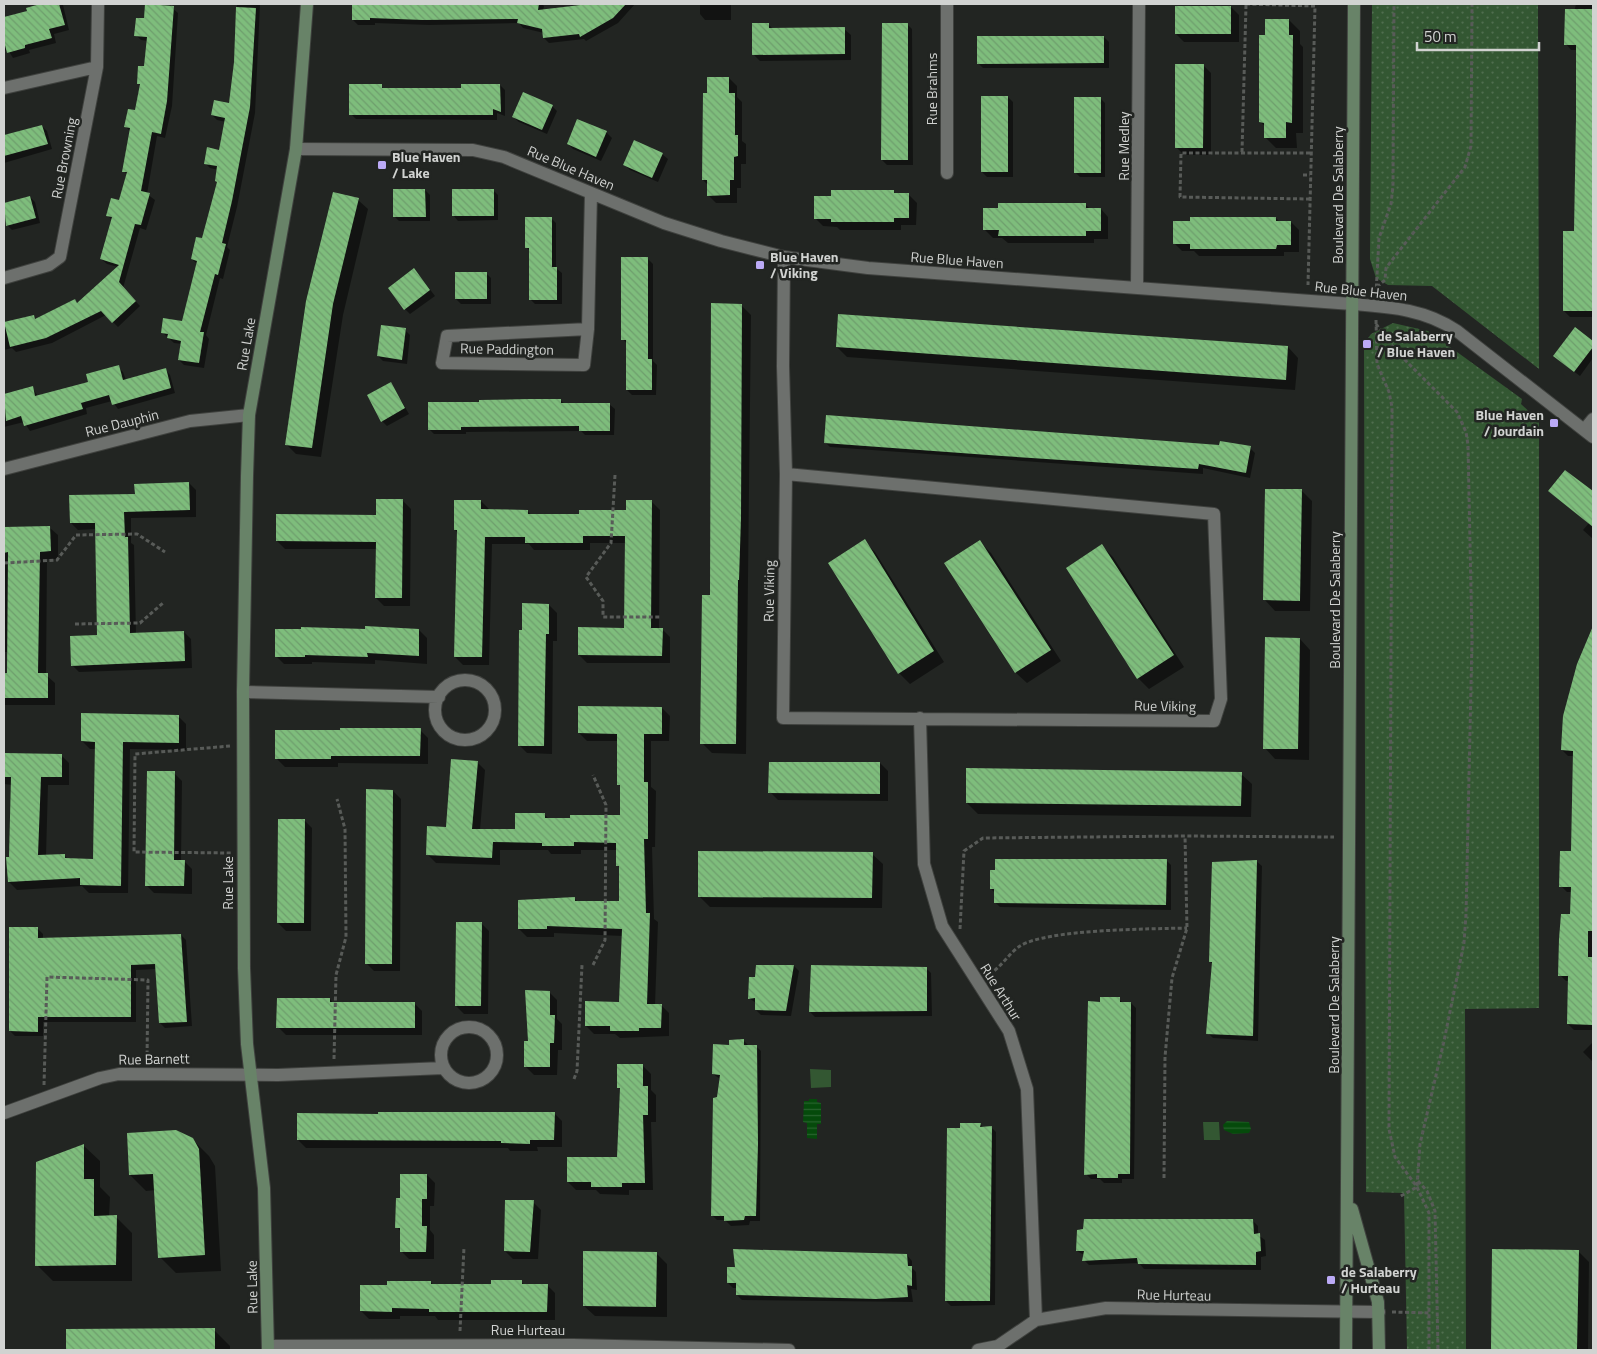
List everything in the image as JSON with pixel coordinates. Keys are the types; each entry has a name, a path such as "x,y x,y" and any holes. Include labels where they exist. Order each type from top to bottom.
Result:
{"street":[{"name":"Rue Browning","path":"4,278 49,265 60,257 97,67 98,4"},
{"name":"Rue Lake","path":"268,1348 264,1188 245,1022 243,692 249,415 296,149 307,4"},
{"name":"Rue Brahms","path":"947,4 947,173"},
{"name":"Rue Medley","path":"1137,288 1139,4"},
{"name":"Boulevard De Salaberry","path":"1346,1350 1354,4"},
{"path":"4,88 97,67"},
{"name":"Rue Blue Haven","path":"296,149 473,150 504,156 664,223 721,241 784,257 868,268 1352,304 1412,311 1444,323 1589,433"},
{"name":"Rue Paddington","path":"588,329 447,336 442,363 584,365 588,329 591,192"},
{"name":"Rue Viking","path":"784,257 783,366 786,474 782,718 1214,721 1221,699 1214,514 786,474"},
{"name":"Rue Dauphin","path":"4,469 190,422 249,415"},
{"path":"1589,433 1593,419"},
{"path":"461,681 480,684 493,698 495,717 491,726 476,738 466,740 447,734 436,717 436,707 439,698 444,690 461,681"},
{"path":"243,692 439,698"},
{"name":"Rue Arthur","path":"920,718 924,864 942,926 1009,1031 1027,1089 1036,1320"},
{"path":"478,1028 492,1039 496,1048 495,1066 483,1080 465,1083 449,1075 444,1068 442,1049 445,1041 459,1029 478,1028"},
{"path":"251,1074 444,1068"},
{"name":"Rue Barnett","path":"4,1113 110,1075 146,1073 251,1074"},
{"name":"Boulevard De Salaberry","path":"1348,1197 1375,1291 1379,1312 1379,1350"},
{"name":"Rue Hurteau","path":"978,1350 998,1346 1036,1320 1106,1308 1379,1312"},
{"name":"Rue Hurteau","path":"268,1348 460,1345 651,1346 789,1350"}],"path":[{"path":"1242,152 1246,4 1315,6 1308,285"},
{"path":"1394,4 1393,186 1391,204 1379,238 1376,288 1385,280 1386,268 1458,178 1469,158 1471,146 1472,4"},
{"path":"1310,199 1180,197 1181,153 1311,153"},
{"path":"1303,175 1310,175"},
{"path":"1417,1187 1420,1144 1464,943 1466,914 1472,640 1468,446 1466,432 1456,412 1395,350 1376,324 1377,364 1389,392 1392,407 1389,1129 1395,1157 1424,1198 1430,1220 1429,1350"},
{"path":"615,475 611,543 586,577 603,601 603,617 661,617"},
{"path":"4,563 57,560 76,535 137,534 165,552"},
{"path":"75,624 140,623 163,603"},
{"path":"243,745 136,754 134,852 243,853"},
{"path":"593,775 606,805 605,940 593,965"},
{"path":"334,1072 336,975 346,937 345,829 337,799"},
{"path":"1164,1178 1165,1058 1172,978 1187,928 1186,836"},
{"path":"960,931 964,851 983,838 1334,837"},
{"path":"985,967 990,975 1020,946 1048,938 1082,933 1187,928"},
{"path":"574,1079 577,1071 582,965"},
{"path":"43,1099 47,977 148,980 146,1073"},
{"path":"1418,1180 1427,1191 1435,1212 1438,1350"},
{"path":"1399,1197 1417,1187"},
{"path":"460,1345 464,1247"},
{"path":"1399,1312 1436,1313"}],"shaded area":[{"path":"1372,4 1538,4 1539,369 1432,286 1388,285 1376,278 1370,259"},
{"path":"1393,323 1428,331 1522,399 1521,404 1539,421 1539,1008 1465,1009 1466,1350 1407,1350 1404,1193 1366,1192 1364,344 1371,334"},
{"path":"810,1069 831,1070 831,1087 811,1088"},
{"path":"809,1099 817,1099 817,1102 821,1103 821,1124 817,1124 817,1139 807,1138 807,1123 803,1122 804,1101 809,1101"},
{"path":"1227,1121 1249,1122 1251,1129 1249,1133 1233,1134 1224,1130 1223,1125"},
{"path":"1203,1122 1219,1122 1220,1140 1204,1140"}],"building":[{"path":"40,4 59,4 65,25 49,29 52,38 25,45 25,48 7,53 4,41 4,17 27,11 26,8"},
{"path":"145,4 174,6 167,101 161,134 152,132 141,191 150,193 141,225 135,224 119,282 136,301 112,323 101,311 46,338 10,347 4,322 34,315 35,319 75,299 77,303 119,265 100,259 112,217 106,216 111,198 119,200 127,172 122,172 130,128 124,127 128,109 135,110 140,84 137,84 138,66 144,66 147,37 134,36 136,18 144,18"},
{"path":"352,4 539,4 538,10 589,4 626,4 613,18 580,37 579,34 543,38 542,29 517,23 518,19 423,20 370,18 370,20 352,20"},
{"path":"1175,6 1231,6 1231,34 1175,34"},
{"path":"236,7 256,8 250,107 222,243 226,244 218,275 215,274 200,332 204,332 199,363 178,360 181,341 167,338 168,334 161,333 163,318 182,321 197,261 191,259 196,237 202,238 217,182 215,181 217,166 204,164 207,147 219,150 225,118 211,115 214,100 229,103 234,62"},
{"path":"1565,9 1593,9 1593,311 1563,311 1563,231 1574,231 1576,118 1576,45 1564,45"},
{"path":"1265,19 1289,19 1289,35 1293,35 1292,123 1286,122 1286,138 1264,138 1264,123 1259,122 1259,35 1265,35"},
{"path":"752,23 769,23 769,28 845,27 845,54 752,55"},
{"path":"882,23 908,23 908,160 881,160"},
{"path":"977,36 1104,36 1104,63 977,64"},
{"path":"1175,64 1204,64 1203,148 1175,148"},
{"path":"707,77 729,77 729,93 735,93 735,135 738,135 738,156 734,157 734,180 730,180 730,195 707,196 707,180 702,180 703,93 707,93"},
{"path":"349,84 382,84 382,88 461,88 461,84 500,84 501,112 493,109 493,115 349,115"},
{"path":"523,92 553,105 542,130 512,117"},
{"path":"981,96 1008,96 1008,172 981,172"},
{"path":"1074,97 1101,97 1101,173 1074,173"},
{"path":"577,119 607,131 596,157 567,144"},
{"path":"42,125 48,144 4,156 4,135"},
{"path":"634,140 663,153 652,178 623,165"},
{"path":"393,189 425,189 426,217 393,217"},
{"path":"452,189 494,189 494,216 452,216"},
{"path":"831,190 894,190 894,193 909,193 909,218 894,218 894,222 831,222 831,219 814,219 814,196 831,196"},
{"path":"333,192 359,198 333,304 312,448 285,445 306,301"},
{"path":"30,196 36,218 6,226 4,203"},
{"path":"998,203 1086,203 1086,208 1101,208 1101,231 1086,231 1086,236 998,236 999,230 983,230 983,208 998,208"},
{"path":"525,217 552,217 552,267 557,267 557,300 529,300 529,248 525,248"},
{"path":"1190,217 1276,217 1276,221 1291,221 1291,245 1277,245 1276,249 1190,249 1190,244 1173,244 1173,221 1190,221"},
{"path":"621,257 648,257 648,359 652,359 652,390 626,390 626,340 621,340"},
{"path":"414,268 430,290 404,310 388,288"},
{"path":"455,272 487,272 487,299 455,299"},
{"path":"711,303 742,304 741,518 738,580 736,744 700,744 702,595 710,595"},
{"path":"838,314 1288,346 1286,380 836,347"},
{"path":"381,325 406,328 402,360 377,356"},
{"path":"1575,327 1593,341 1593,347 1574,372 1553,356"},
{"path":"119,365 123,380 166,368 171,388 112,405 109,395 81,403 83,409 24,426 21,416 6,421 4,394 33,386 35,396 88,382 86,374"},
{"path":"391,382 405,408 381,422 367,395"},
{"path":"561,399 561,403 610,403 610,431 579,431 579,426 461,427 461,430 428,430 428,402 479,402 479,400"},
{"path":"826,415 1219,445 1220,441 1251,446 1246,473 1199,464 1198,469 1002,456 824,443"},
{"path":"1565,470 1593,491 1593,527 1548,491"},
{"path":"189,482 190,510 124,512 125,537 128,537 130,633 184,631 185,661 71,666 70,636 97,635 95,523 70,523 69,495 135,494 134,484"},
{"path":"1265,489 1302,489 1300,601 1263,600"},
{"path":"376,499 403,499 402,598 375,598 376,542 276,541 276,514 376,515"},
{"path":"454,500 481,500 481,509 528,510 528,514 579,514 579,510 626,510 626,500 652,500 651,628 663,628 662,656 578,655 578,627 624,628 625,536 583,536 583,543 525,543 525,537 485,537 482,657 454,657 457,530 454,530"},
{"path":"50,526 51,551 40,552 38,673 48,673 48,698 4,698 4,673 7,673 8,552 4,553 4,527"},
{"path":"865,539 934,651 898,674 828,563"},
{"path":"980,540 1051,650 1015,673 944,563"},
{"path":"1102,544 1174,655 1137,679 1066,568"},
{"path":"522,603 549,604 549,634 546,634 544,746 518,746 519,630 522,630"},
{"path":"365,626 419,629 419,656 367,653 368,657 305,655 305,657 275,657 275,629 301,629 301,627 365,629"},
{"path":"1593,626 1593,931 1588,931 1588,957 1593,957 1593,1025 1567,1024 1568,976 1558,976 1561,914 1570,914 1571,887 1559,887 1560,851 1571,851 1573,751 1561,750 1563,716 1577,664"},
{"path":"1265,637 1300,638 1298,749 1263,749"},
{"path":"578,706 662,707 662,734 644,734 644,782 648,782 648,839 644,839 646,913 650,913 647,1004 662,1004 661,1028 639,1028 639,1031 610,1031 610,1026 585,1026 585,1001 619,1002 622,929 547,926 547,929 518,929 518,900 575,897 575,901 619,901 619,866 616,866 616,843 574,842 574,846 542,846 542,843 493,842 492,858 426,855 427,826 446,827 451,759 478,761 472,829 515,829 515,813 545,813 545,818 570,818 570,815 620,815 620,785 617,785 617,734 578,733"},
{"path":"81,713 179,715 179,743 123,742 121,886 80,885 80,878 8,882 6,857 9,857 11,777 4,777 4,753 62,754 62,777 41,777 38,855 65,854 65,858 93,859 95,742 81,741"},
{"path":"340,728 421,728 420,756 331,756 331,759 275,759 275,730 340,730"},
{"path":"769,762 880,762 880,794 768,793"},
{"path":"966,768 1242,772 1241,806 966,803"},
{"path":"147,771 175,771 174,860 185,860 184,886 145,886"},
{"path":"366,789 393,790 392,964 365,964"},
{"path":"278,819 305,819 304,923 277,923"},
{"path":"698,851 873,852 872,898 698,897"},
{"path":"995,859 1167,859 1166,905 994,903 994,889 990,889 990,870 995,870"},
{"path":"1257,860 1253,1036 1206,1034 1212,962 1209,962 1212,862"},
{"path":"456,922 482,922 481,1006 455,1006"},
{"path":"9,927 38,927 38,938 181,934 187,1022 159,1023 155,964 131,965 131,1017 38,1017 38,1032 9,1031"},
{"path":"756,965 794,965 786,1011 755,1010 755,998 748,999 749,977 755,977"},
{"path":"811,965 927,967 927,1011 809,1012"},
{"path":"525,990 550,991 550,1015 555,1015 554,1043 550,1043 550,1067 524,1067 524,1041 528,1041"},
{"path":"1100,997 1120,997 1120,1002 1131,1002 1130,1174 1118,1174 1118,1178 1097,1178 1097,1174 1084,1175 1088,1001 1100,1002"},
{"path":"277,998 330,998 330,1002 415,1002 415,1028 276,1028"},
{"path":"744,1039 744,1045 757,1045 758,1144 756,1216 745,1216 744,1220 724,1221 724,1216 711,1216 713,1098 717,1097 720,1075 712,1074 713,1044 729,1045 729,1040"},
{"path":"617,1064 643,1064 643,1086 648,1086 648,1115 643,1115 645,1183 622,1183 622,1187 591,1187 591,1182 567,1182 567,1157 617,1157 620,1088 617,1088"},
{"path":"378,1112 555,1112 554,1140 530,1140 530,1144 501,1143 501,1141 297,1140 297,1113 378,1114"},
{"path":"960,1123 981,1123 980,1127 992,1126 990,1301 945,1301 947,1128 960,1128"},
{"path":"176,1130 193,1138 199,1149 205,1255 158,1258 153,1174 129,1175 127,1133"},
{"path":"84,1144 84,1179 94,1179 94,1216 117,1215 116,1265 35,1266 36,1162"},
{"path":"400,1174 427,1174 427,1199 422,1199 422,1226 427,1226 426,1252 400,1252 400,1228 395,1228 396,1198 400,1198"},
{"path":"505,1200 534,1200 530,1252 504,1251"},
{"path":"1084,1219 1253,1219 1254,1234 1260,1233 1261,1251 1256,1252 1256,1265 1138,1264 1137,1258 1082,1261 1084,1251 1076,1251 1077,1230 1083,1229"},
{"path":"733,1249 907,1254 908,1266 912,1266 912,1286 907,1285 908,1297 876,1299 736,1295 736,1283 727,1283 727,1267 735,1267"},
{"path":"1492,1249 1579,1250 1577,1350 1491,1350"},
{"path":"583,1251 657,1252 656,1307 583,1306"},
{"path":"491,1280 522,1280 522,1284 548,1284 547,1312 429,1312 429,1309 392,1308 392,1312 360,1311 360,1285 387,1285 387,1281 431,1281 431,1284 491,1284"},
{"path":"215,1328 215,1350 66,1350 66,1329"}],"place":[{"name":"Blue Haven / Lake","path":"382,165"},
{"name":"Blue Haven / Viking","path":"760,265"},
{"name":"de Salaberry / Blue Haven","path":"1367,344"},
{"name":"Blue Haven / Jourdain","path":"1554,423"},
{"name":"de Salaberry / Hurteau","path":"1331,1280"}]}
